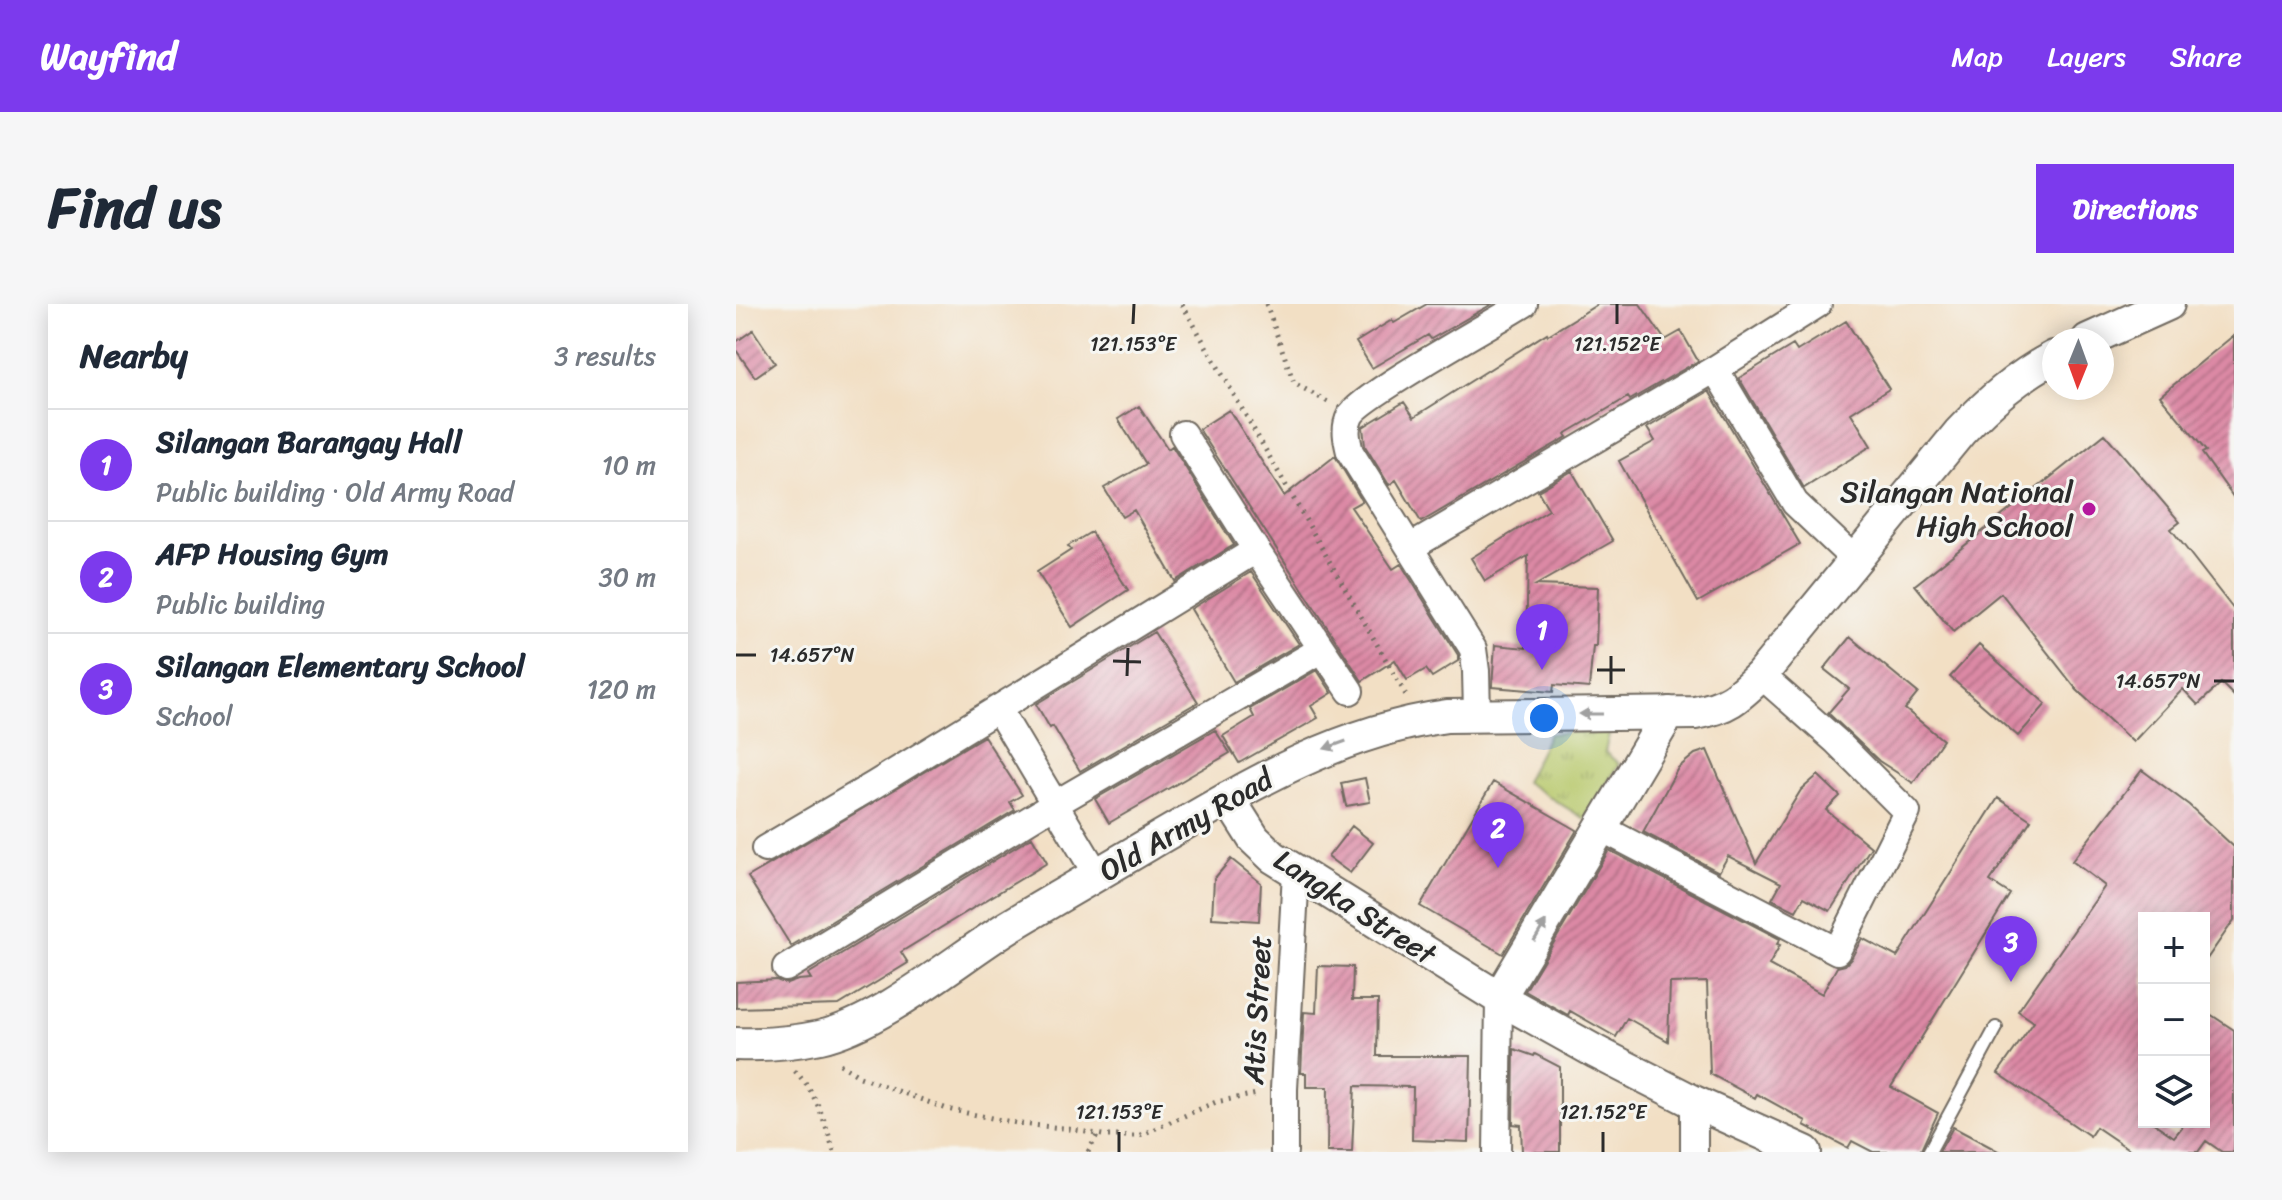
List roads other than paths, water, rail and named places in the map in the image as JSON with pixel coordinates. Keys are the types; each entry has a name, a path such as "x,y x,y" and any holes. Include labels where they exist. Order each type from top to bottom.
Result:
{"street":[{"path":"1477,714 1473,649 1350,452 1345,433 1350,413 1374,394 1524,304"},
{"path":"1411,547 1715,369 1818,304"},
{"path":"2114,328 2168,304"},
{"name":"Old Army Road","path":"736,1044 772,1045 823,1036 890,1005 1007,928 1228,798 1321,750 1371,732 1421,720 1477,714 1669,713 1717,709 1733,701 1761,675 1853,558 1960,432 1993,397 2042,364"},
{"path":"1715,369 1795,503 1853,558"},
{"path":"1183,434 1350,691"},
{"path":"765,849 1256,550"},
{"path":"786,968 1055,804 1322,649"},
{"path":"1601,828 1837,951 1907,812 1836,741 1761,675"},
{"path":"998,709 1097,875"},
{"path":"1497,1152 1499,998 1669,713"},
{"name":"Langka Street","path":"1228,798 1254,839 1273,857 1499,998 1694,1102 1805,1152"},
{"name":"Atis Street","path":"1284,1152 1284,1089 1296,872"},
{"path":"1694,1102 1694,1152"}],"lane":[{"path":"1929,1152 1996,1028"}],"place":[{"name":"Silangan National High School","path":"2089,509"},
{"name":"Silangan Barangay Hall","path":"1542,670"},
{"name":"AFP Housing Gym","path":"1498,868"},
{"name":"Silangan Elementary School","path":"2011,982"}]}
